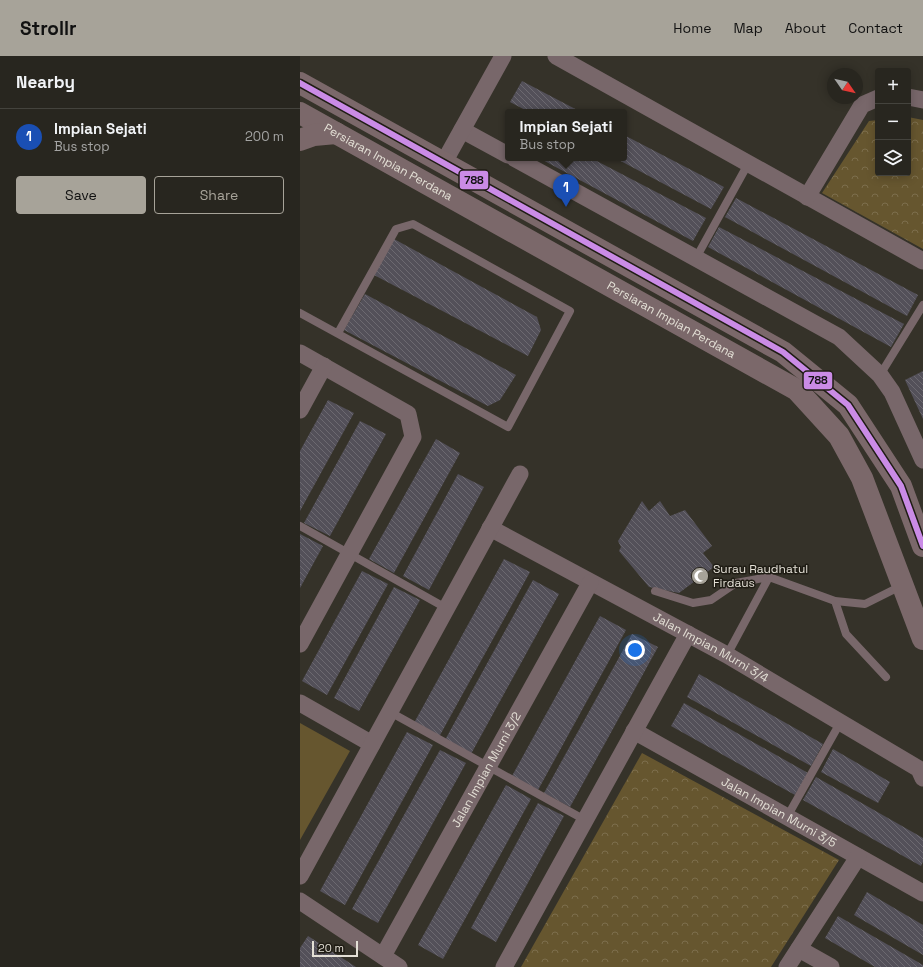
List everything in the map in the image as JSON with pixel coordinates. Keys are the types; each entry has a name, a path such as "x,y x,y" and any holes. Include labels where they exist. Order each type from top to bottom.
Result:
{"street":[{"path":"443,164 503,56"},
{"path":"556,56 923,261"},
{"name":"Persiaran Impian Perdana","path":"301,85 783,352 848,405 901,486 923,546"},
{"path":"911,98 923,100"},
{"path":"806,197 862,104 875,99"},
{"name":"Persiaran Impian Perdana","path":"300,113 797,390 839,436 862,478 923,639"},
{"path":"462,130 505,153"},
{"path":"300,140 314,135 336,133"},
{"path":"519,161 839,337 880,375 892,392 923,460"},
{"path":"300,353 408,414 413,437 300,644"},
{"path":"300,410 324,366"},
{"path":"300,876 520,474"},
{"name":"Jalan Impian Murni 3/4","path":"490,528 590,583 727,655 840,723 919,768 923,778"},
{"name":"Jalan Impian Murni 3/2","path":"383,956 590,583"},
{"path":"504,967 688,634"},
{"path":"300,703 372,744"},
{"name":"Jalan Impian Murni 3/5","path":"634,731 923,893"},
{"path":"787,967 858,857"},
{"path":"300,901 399,967"},
{"path":"799,949 831,967"}],"lane":[{"path":"696,258 748,164"},
{"path":"300,313 338,334 508,427 570,311 413,224 396,228 338,334"},
{"path":"880,375 923,305"},
{"path":"300,526 446,608"},
{"path":"655,591 693,603 711,600 736,582 768,576 835,601 864,604 903,586"},
{"path":"727,655 768,576"},
{"path":"835,601 846,634 886,677"},
{"path":"390,712 488,768 585,820"},
{"path":"788,817 840,723"}],"green space":[{"path":"911,118 923,120 923,249 822,193 869,121 875,120 875,176 911,176"},
{"path":"300,723 350,751 300,840"},
{"path":"642,753 839,860 771,967 521,967"}],"building":[{"path":"522,81 575,109 523,109 510,102"},
{"path":"627,137 724,187 711,209 621,161 627,161"},
{"path":"545,161 597,161 706,218 693,241"},
{"path":"736,198 918,295 907,316 725,217"},
{"path":"719,227 904,324 891,347 708,247"},
{"path":"394,239 537,317 541,330 528,356 374,275"},
{"path":"365,294 516,375 500,400 488,406 344,330"},
{"path":"923,371 923,419 905,380"},
{"path":"328,400 354,413 300,511 300,451"},
{"path":"360,421 386,434 330,536 304,523"},
{"path":"436,439 460,453 394,573 369,559"},
{"path":"458,474 484,487 429,590 403,576"},
{"path":"642,501 649,511 660,501 670,516 685,510 712,546 703,553 714,567 679,593 649,587 619,551 621,547 618,541"},
{"path":"300,534 323,546 300,588"},
{"path":"504,559 530,572 439,737 414,723"},
{"path":"362,571 388,584 327,695 302,681"},
{"path":"533,580 559,594 471,754 445,740"},
{"path":"394,587 420,600 359,711 334,698"},
{"path":"600,616 626,630 538,790 512,776"},
{"path":"632,634 658,647 570,807 544,793"},
{"path":"699,674 823,744 811,766 687,697"},
{"path":"684,703 808,773 795,795 671,726"},
{"path":"407,732 433,745 345,905 320,891"},
{"path":"833,749 890,782 878,803 821,772"},
{"path":"440,750 466,763 378,923 352,909"},
{"path":"816,777 923,838 923,862 921,866 803,800"},
{"path":"506,785 531,799 443,959 418,945"},
{"path":"538,803 564,816 496,942 471,928"},
{"path":"867,892 923,925 923,955 854,915"},
{"path":"838,916 923,965 923,967 875,967 825,938"},
{"path":"308,936 356,967 300,967 300,948"}],"transit line":[{"name":"788","path":"300,83 783,352 848,405 901,486 923,546"}],"place":[{"name":"Impian Sejati","path":"566,207"},
{"name":"Surau Raudhatul Firdaus","path":"700,576"}]}
